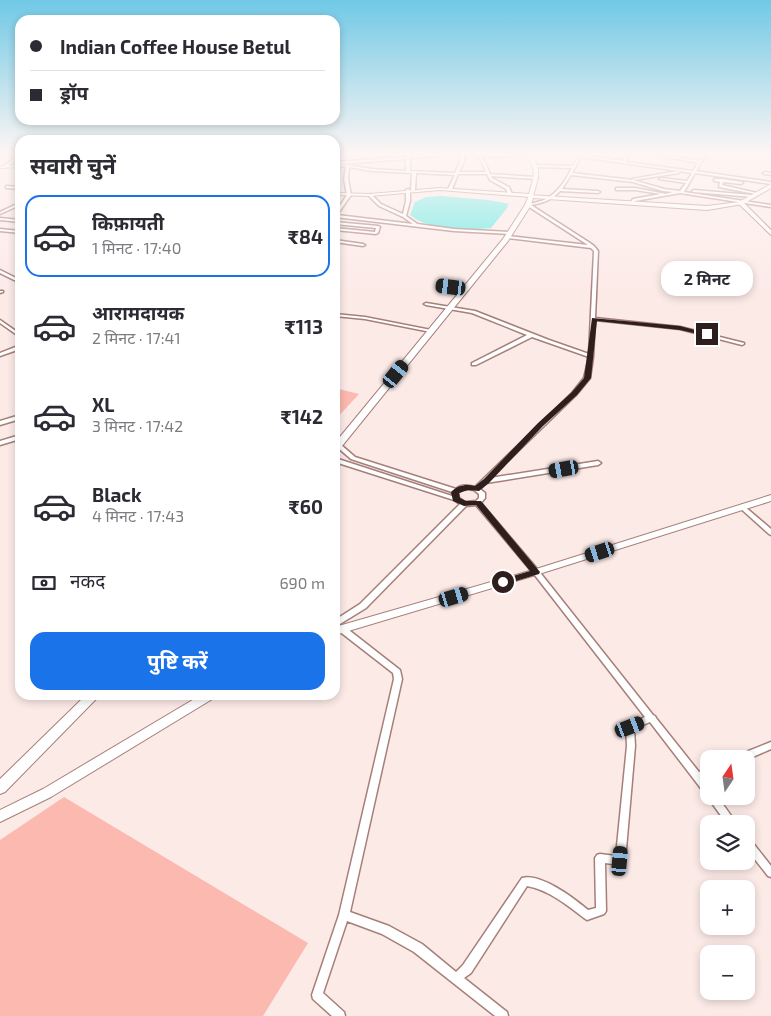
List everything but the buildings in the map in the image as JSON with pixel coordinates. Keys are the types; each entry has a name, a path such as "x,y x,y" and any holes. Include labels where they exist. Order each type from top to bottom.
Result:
{"main road":[{"path":"340,443 509,235 530,200"},
{"path":"598,200 707,208 741,203 745,200"},
{"path":"741,203 768,226 771,233"},
{"path":"340,627 536,572 771,498"},
{"path":"0,788 89,700"},
{"path":"0,816 48,793 202,700"}],"street":[{"path":"340,209 346,200"},
{"path":"375,200 380,205 404,216 415,224"},
{"path":"404,216 408,200"},
{"path":"528,205 546,200"},
{"path":"726,200 771,206"},
{"path":"476,489 574,394 587,378 594,319 596,251 593,247 528,205"},
{"path":"0,213 15,206"},
{"path":"9,209 15,210"},
{"path":"340,216 509,235 593,247"},
{"path":"0,219 15,220"},
{"path":"340,223 378,227 376,233 340,229"},
{"path":"0,230 15,232"},
{"path":"340,239 358,241"},
{"path":"340,240 363,245"},
{"path":"0,271 15,279"},
{"path":"441,286 465,290"},
{"path":"426,304 473,312 591,356"},
{"path":"340,316 365,318 431,331"},
{"path":"594,319 680,328 742,344"},
{"path":"1,323 15,333"},
{"path":"474,364 531,335"},
{"path":"0,355 15,349"},
{"path":"0,423 15,418"},
{"path":"0,443 15,438"},
{"path":"340,449 353,458 457,491 468,487 482,493 482,498 478,502 464,504 363,606 340,625"},
{"path":"340,462 456,499 464,504"},
{"path":"486,481 598,463"},
{"path":"456,499 457,491"},
{"path":"478,502 536,572 700,781"},
{"path":"742,507 771,533"},
{"path":"340,630 397,672 398,679 344,915 318,995 340,1016"},
{"path":"456,979 467,969 526,881 533,882 569,900 587,915 601,911 600,858 620,861 631,746 630,727 652,718"},
{"path":"755,752 771,745"},
{"path":"755,853 771,873"},
{"path":"344,915 385,930 418,948 503,1016"}],"shaded area":[{"path":"340,389 359,394 340,415"},
{"path":"64,797 308,943 263,1016 0,1016 0,840"}],"water":[{"path":"418,200 490,200 510,204 507,205 508,207 491,228 449,229 418,221 410,215 415,202"}],"route":[{"path":"503,582 536,572 478,502 464,504 456,499 455,492 460,488 476,489 486,481 574,394 587,378 594,319 680,328 707,334"}]}
